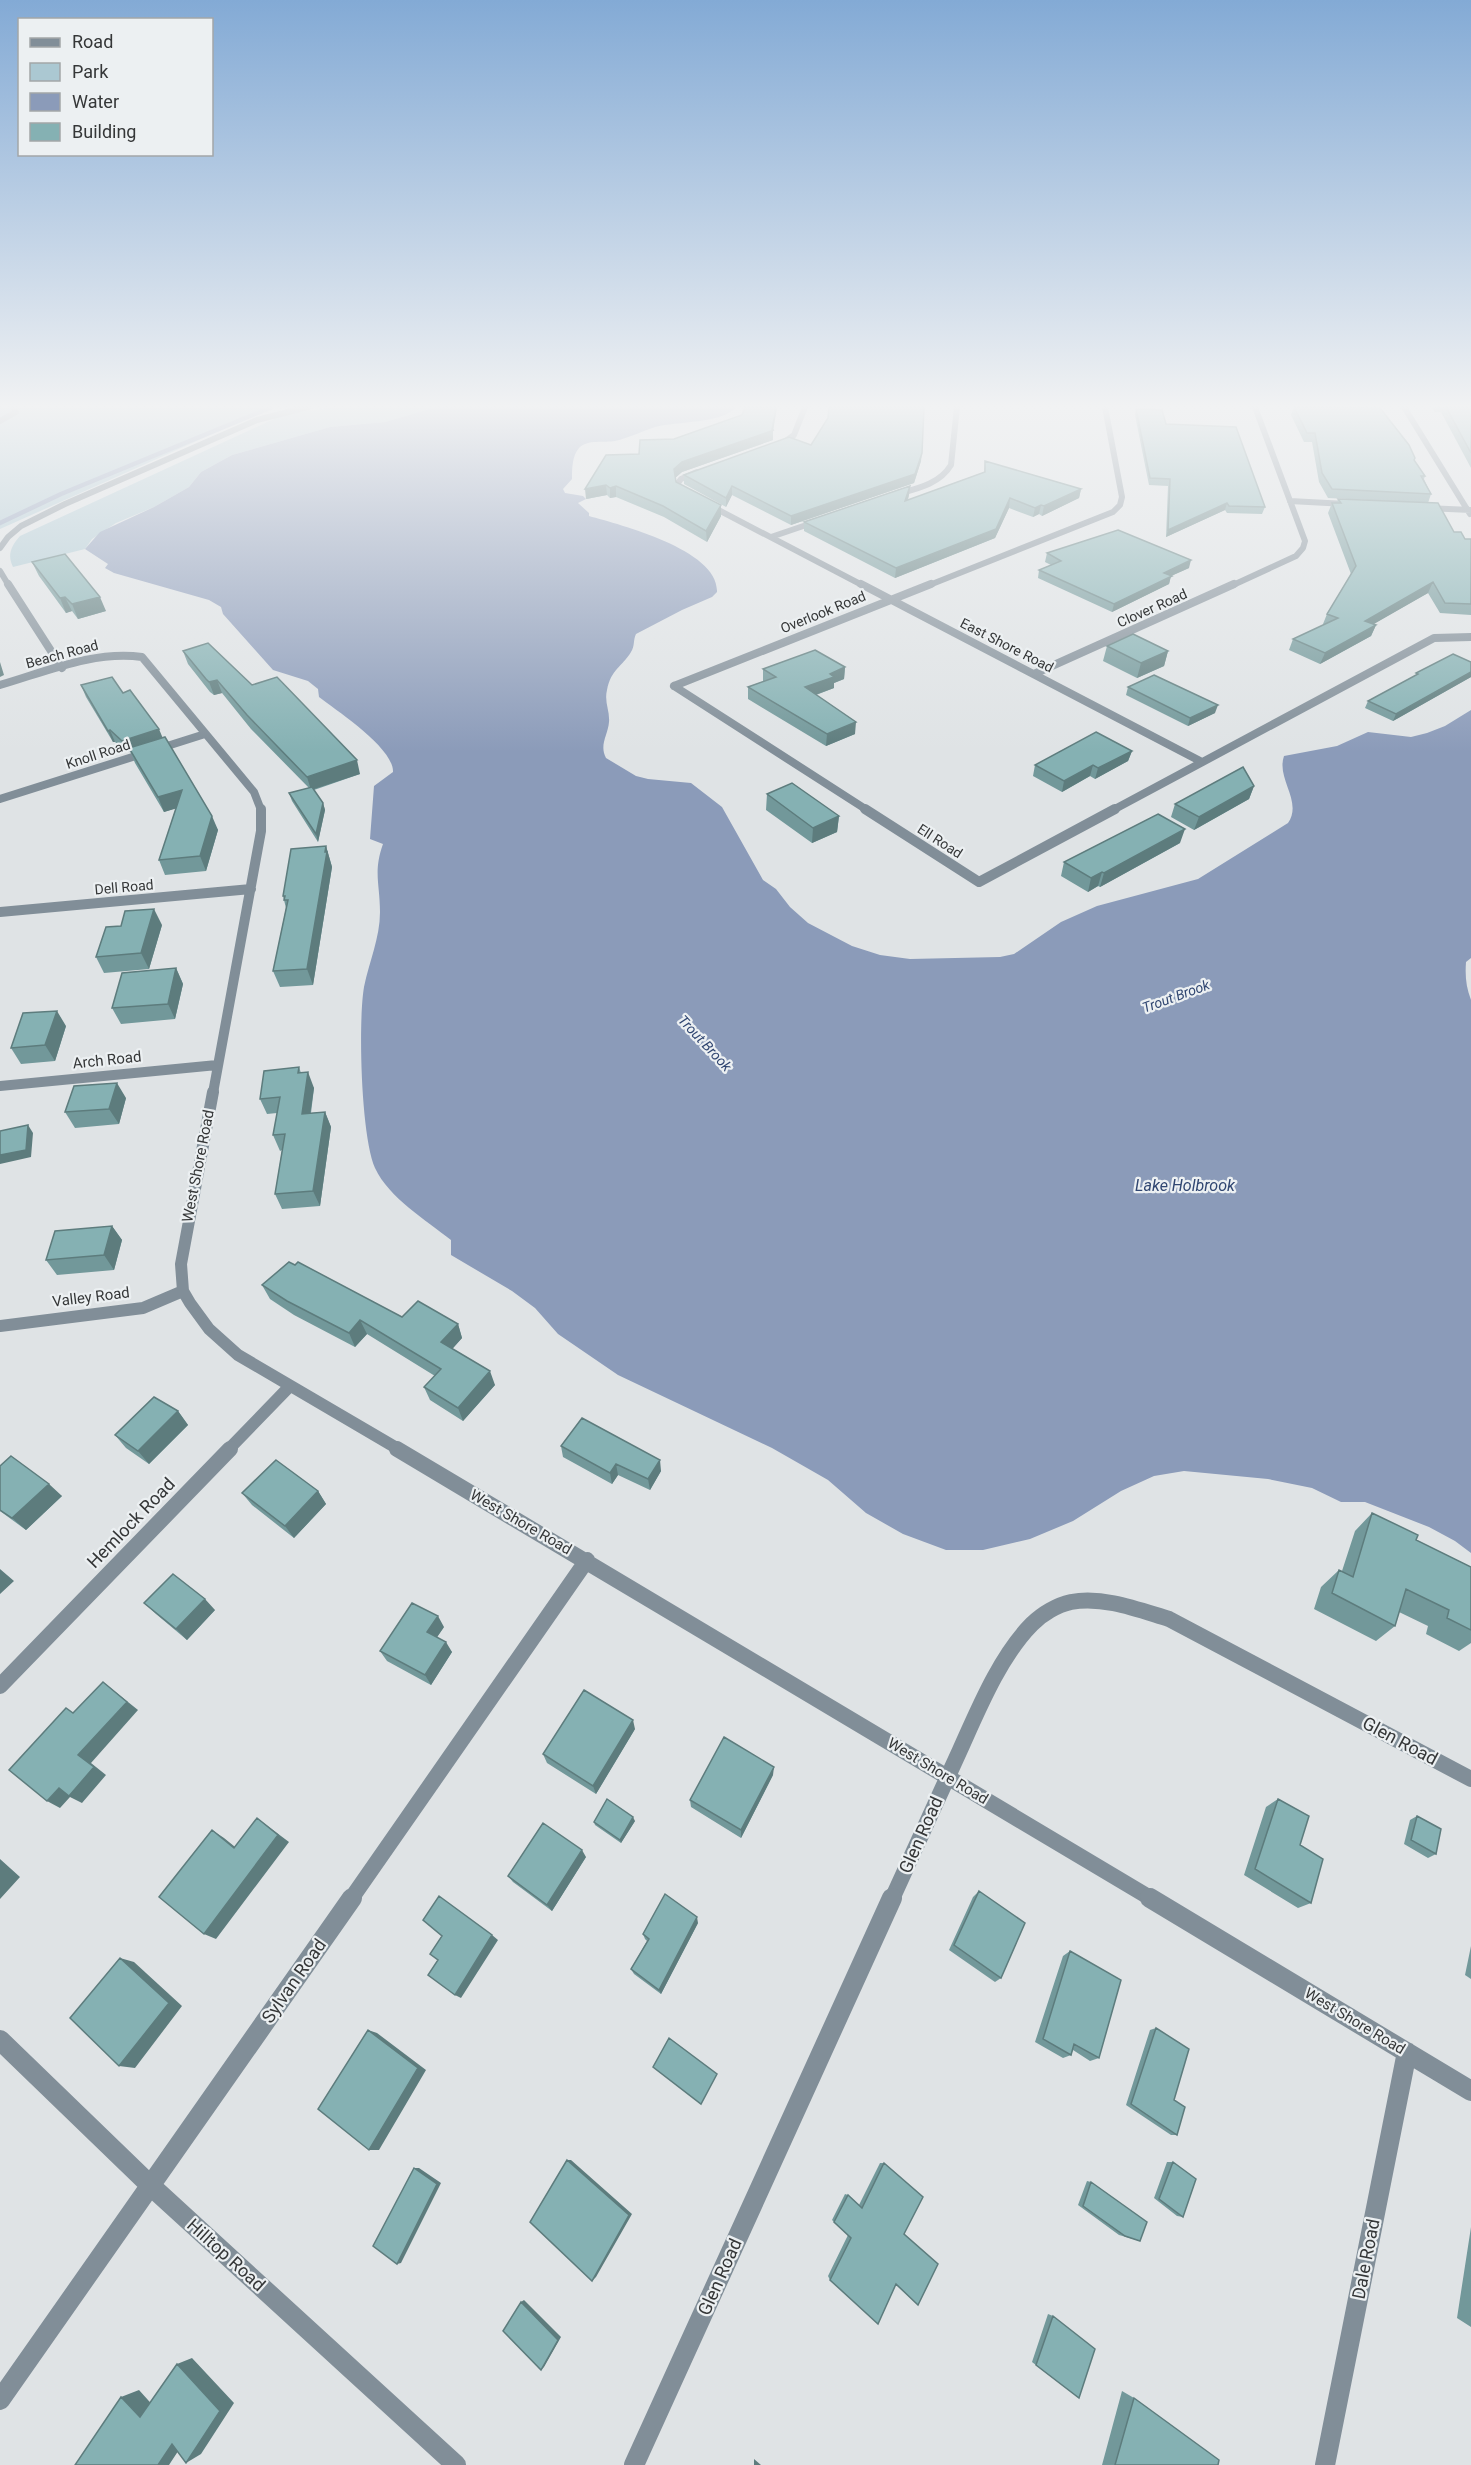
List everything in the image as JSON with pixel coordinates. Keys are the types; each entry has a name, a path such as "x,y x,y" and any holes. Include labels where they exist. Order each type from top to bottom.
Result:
{"street":[{"path":"0,548 16,530 29,522"},
{"name":"East Shore Road","path":"743,522 1202,762"},
{"path":"771,537 816,522"},
{"name":"Overlook Road","path":"674,686 1092,522"},
{"name":"Clover Road","path":"1034,674 1295,556 1304,548 1305,540 1298,522"},
{"path":"0,571 62,668"},
{"path":"1202,762 1434,638 1471,637"},
{"name":"Beach Road","path":"0,685 112,655 132,654"},
{"name":"West Shore Road","path":"132,654 150,663 254,792 261,807 263,823 183,1248 181,1277 183,1291 197,1315 222,1342 289,1387 587,1560 1471,2091"},
{"name":"Ell Road","path":"674,686 979,882 1202,762"},
{"name":"Knoll Road","path":"0,799 205,734"},
{"name":"Dell Road","path":"0,912 251,889"},
{"name":"Arch Road","path":"0,1086 217,1065"},
{"name":"Valley Road","path":"0,1326 143,1308 183,1291"},
{"name":"Hemlock Road","path":"0,1686 289,1387"},
{"name":"Sylvan Road","path":"0,2400 587,1560"},
{"name":"Glen Road","path":"634,2465 979,1708 1009,1654 1042,1613 1057,1604 1075,1600 1121,1604 1169,1619 1471,1779"},
{"name":"Hilltop Road","path":"0,2040 151,2186 456,2465"},
{"name":"Dale Road","path":"1325,2465 1407,2052"}],"green space":[{"path":"0,522 16,522 0,529"},
{"path":"50,522 118,522 92,539 85,549 13,567 10,558 11,551 20,536"}],"water":[{"name":"Lake Holbrook","path":"122,522 610,522 644,533 686,552 702,564 713,577 717,592 712,597 636,634 631,652 614,673 607,690 609,722 603,749 606,758 636,776 691,783 722,807 763,880 776,889 790,907 808,923 852,946 880,955 910,959 1000,957 1014,954 1061,922 1097,906 1198,879 1288,823 1293,806 1283,773 1284,756 1337,746 1368,732 1411,737 1445,726 1471,710 1471,958 1466,962 1466,972 1471,1000 1471,1553 1429,1527 1365,1502 1341,1502 1312,1488 1268,1479 1184,1471 1154,1476 1121,1491 1073,1521 1030,1539 983,1550 946,1550 903,1534 866,1513 828,1480 772,1448 618,1375 558,1334 535,1308 512,1291 451,1255 451,1240 409,1208 381,1179 370,1153 367,1131 362,1079 362,1004 380,922 378,862 383,844 370,839 374,786 393,772 391,762 375,741 319,697 318,689 308,681 273,670 223,614 221,607 209,600 114,573 105,568 108,564 85,549 100,532"}],"building":[{"path":"691,522 711,522 706,531"},
{"path":"804,522 999,522 996,529 896,568"},
{"path":"1168,522 1185,522 1168,530"},
{"path":"1339,522 1449,522 1454,532 1461,532 1465,539 1471,539 1471,604 1445,603 1433,582 1365,621 1376,625 1325,653 1293,639 1338,618 1327,614 1356,566"},
{"path":"1118,530 1191,560 1164,573 1172,576 1114,604 1039,570 1061,561 1047,553"},
{"path":"65,554 100,597 72,604 65,597 60,598 32,562"},
{"path":"1133,634 1168,651 1141,663 1107,646"},
{"path":"208,643 252,685 277,677 357,760 307,777 247,715 217,680 209,682 183,651"},
{"path":"815,650 845,667 830,674 834,677 805,687 856,722 827,734 748,687 776,677 763,669"},
{"path":"1453,654 1471,662 1471,672 1396,714 1368,701 1418,674 1416,673"},
{"path":"1154,675 1218,705 1190,718 1128,687"},
{"path":"112,677 123,693 130,690 159,729 122,741 110,730 108,731 81,685"},
{"path":"1096,732 1132,751 1098,768 1093,765 1064,781 1035,765"},
{"path":"165,737 212,816 200,856 159,860 182,790 158,797 129,748"},
{"path":"1243,767 1254,786 1199,817 1175,804"},
{"path":"792,783 839,816 813,828 767,794"},
{"path":"312,787 323,803 316,834 289,793"},
{"path":"1158,814 1185,829 1091,878 1064,862"},
{"path":"326,846 325,852 327,852 307,969 273,971 288,900 284,900 285,896 283,896 291,849"},
{"path":"154,909 141,953 96,957 106,927 121,926 125,911"},
{"path":"176,968 168,1004 112,1008 122,973"},
{"path":"57,1011 45,1045 11,1048 23,1013"},
{"path":"299,1067 298,1073 308,1072 302,1114 325,1112 313,1191 275,1194 285,1134 273,1135 280,1097 260,1099 264,1071"},
{"path":"117,1083 109,1109 65,1112 74,1086"},
{"path":"28,1125 26,1150 0,1155 0,1131"},
{"path":"112,1226 104,1255 46,1260 55,1231"},
{"path":"289,1262 295,1265 298,1262 402,1317 418,1301 458,1324 441,1342 490,1371 458,1408 424,1387 441,1369 360,1320 349,1333 287,1301 262,1285"},
{"path":"154,1397 178,1411 138,1451 115,1435"},
{"path":"582,1418 660,1460 648,1479 616,1464 610,1473 561,1446"},
{"path":"11,1456 49,1484 12,1518 0,1510 0,1466"},
{"path":"276,1460 318,1491 285,1526 242,1493"},
{"path":"1372,1513 1418,1535 1416,1540 1471,1567 1471,1630 1447,1618 1449,1610 1406,1589 1395,1626 1332,1593 1339,1570 1353,1577"},
{"path":"173,1574 205,1599 176,1629 144,1603"},
{"path":"412,1603 438,1616 427,1632 446,1642 425,1675 380,1651"},
{"path":"103,1682 127,1702 78,1755 94,1767 69,1796 59,1788 47,1801 9,1770 66,1708 73,1713"},
{"path":"584,1690 633,1720 593,1786 543,1754"},
{"path":"724,1737 774,1767 741,1830 690,1800"},
{"path":"607,1799 633,1817 620,1840 594,1822"},
{"path":"1278,1799 1309,1816 1300,1845 1323,1859 1311,1903 1255,1869"},
{"path":"1417,1816 1441,1829 1436,1854 1411,1840"},
{"path":"257,1818 278,1835 204,1934 159,1897 212,1830 234,1848"},
{"path":"543,1823 582,1850 547,1905 508,1876"},
{"path":"979,1891 1025,1923 1001,1978 954,1945"},
{"path":"665,1894 697,1917 659,1990 631,1969 649,1939 643,1934"},
{"path":"439,1896 492,1935 455,1995 428,1975 438,1960 430,1954 442,1936 423,1920"},
{"path":"1070,1951 1121,1980 1099,2058 1074,2044 1071,2055 1043,2039"},
{"path":"120,1958 169,2003 119,2066 70,2018"},
{"path":"1156,2028 1189,2049 1174,2100 1185,2107 1177,2135 1131,2104"},
{"path":"368,2030 418,2068 369,2150 318,2109"},
{"path":"669,2038 717,2074 701,2104 653,2067"},
{"path":"567,2160 629,2215 592,2281 530,2222"},
{"path":"1173,2162 1196,2179 1183,2217 1159,2199"},
{"path":"884,2163 923,2197 904,2234 938,2264 918,2305 896,2284 878,2324 830,2280 851,2238 834,2222 848,2195 862,2208"},
{"path":"414,2168 437,2184 397,2264 373,2246"},
{"path":"1091,2182 1147,2222 1140,2241 1125,2236 1083,2206"},
{"path":"521,2302 558,2340 541,2370 503,2331"},
{"path":"1053,2316 1095,2349 1079,2398 1036,2365"},
{"path":"177,2364 220,2411 186,2463 172,2444 158,2465 75,2465 121,2397 140,2417"},
{"path":"1134,2398 1219,2460 1218,2465 1115,2465"}],"water label":[{"name":"Trout Brook","path":"1176,996"},
{"name":"Trout Brook","path":"705,1043"}]}
